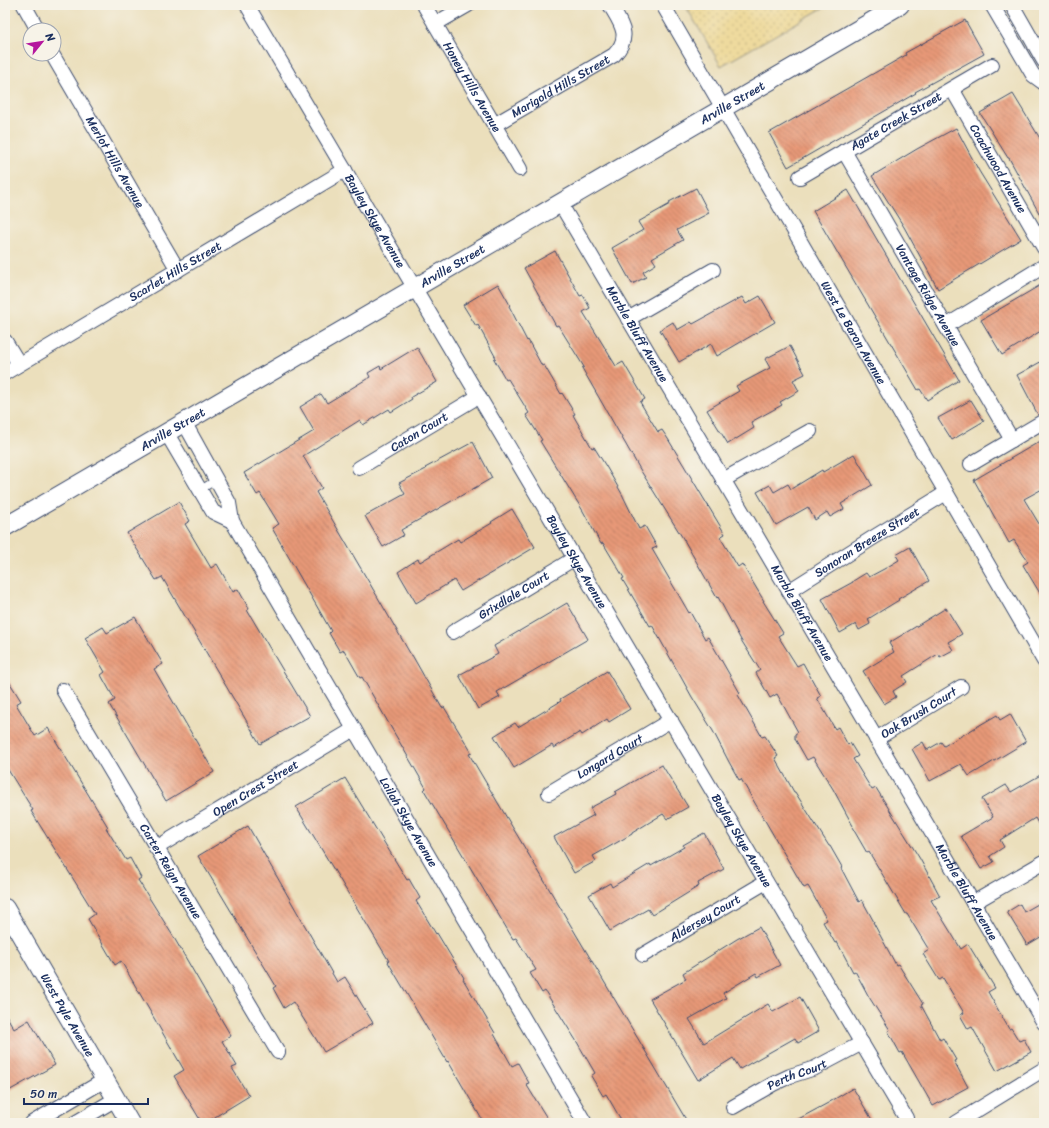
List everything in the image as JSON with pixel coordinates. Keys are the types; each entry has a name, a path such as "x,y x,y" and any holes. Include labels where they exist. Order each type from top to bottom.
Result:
{"street":[{"path":"24,5 34,22"},
{"name":"Bayley Skye Avenue","path":"247,5 906,1118"},
{"name":"Honey Hills Avenue","path":"424,5 520,169"},
{"path":"435,24 468,5"},
{"name":"Marigold Hills Street","path":"494,125 608,59 619,49 623,43 623,29 610,5"},
{"name":"West Le Baron Avenue","path":"663,5 1044,661"},
{"name":"Arville Street","path":"5,527 900,5"},
{"path":"992,5 1033,75 1044,83"},
{"path":"1012,5 1044,61"},
{"name":"Merlot Hills Avenue","path":"57,62 178,270"},
{"name":"Agate Creek Street","path":"800,177 992,65"},
{"name":"Coachwood Avenue","path":"952,88 1044,248"},
{"name":"Vantage Ridge Avenue","path":"844,151 1012,440"},
{"name":"Scarlet Hills Street","path":"5,373 345,170"},
{"name":"Marble Bluff Avenue","path":"560,203 1044,1023"},
{"path":"946,326 1044,266"},
{"path":"628,319 713,270"},
{"path":"5,341 19,364"},
{"name":"Caton Court","path":"359,468 479,396"},
{"path":"971,464 1044,421"},
{"name":"Lailah Skye Avenue","path":"184,422 229,503 232,521 585,1123"},
{"path":"724,480 810,431"},
{"path":"166,432 212,512 232,521"},
{"name":"Sonoran Breeze Street","path":"789,591 946,493"},
{"name":"Grixdlale Court","path":"453,632 575,558"},
{"name":"Oak Brush Court","path":"876,739 961,687"},
{"name":"Carter Reign Avenue","path":"63,690 278,1052"},
{"name":"Longard Court","path":"549,793 671,720"},
{"name":"Open Crest Street","path":"156,848 354,729"},
{"path":"973,903 1044,862"},
{"name":"Aldersey Court","path":"643,955 766,882"},
{"name":"West Pyle Avenue","path":"5,908 130,1123"},
{"name":"Perth Court","path":"733,1107 773,1084 790,1076 815,1068 862,1044"},
{"path":"956,1123 1044,1069"},
{"path":"32,1123 105,1080"},
{"path":"75,1123 116,1099"}],"lane":[{"path":"200,490 216,480"}],"sand":[{"path":"685,5 828,5 721,66"}],"building":[{"path":"965,20 984,54 915,92 916,93 788,167 769,133 906,55 905,53"},
{"path":"1013,94 1044,145 1044,222 1009,158 980,113"},
{"path":"956,128 979,171 1021,239 938,289 904,227 872,176"},
{"path":"696,188 709,213 677,230 683,240 652,258 656,264 643,272 646,277 632,284 612,248 643,230 638,222 670,204 669,202"},
{"path":"848,190 959,380 927,400 920,389 918,390 813,211"},
{"path":"555,251 580,296 583,295 590,308 583,312 616,366 623,362 645,399 640,402 658,432 662,430 668,439 725,534 720,537 738,567 742,564 783,633 778,636 797,666 803,663 821,696 817,698 835,729 838,727 848,745 850,743 858,756 853,759 872,790 876,788 920,859 940,896 931,900 961,949 968,944 995,988 988,992 1009,1029 1011,1028 1019,1041 1024,1039 1031,1052 997,1071 972,1027 968,1029 960,1015 964,1013 943,978 939,980 923,954 929,950 869,852 867,853 833,789 813,757 807,760 795,739 795,734 798,732 777,694 770,698 756,673 760,670 741,640 718,597 717,598 684,540 641,471 582,368 584,367 558,325 556,326 524,268"},
{"path":"1044,283 1044,329 1002,355 981,320"},
{"path":"498,284 527,341 528,340 542,366 544,365 575,414 573,415 592,448 594,447 607,468 622,494 639,529 645,526 657,547 652,549 705,639 708,637 740,693 738,695 762,737 765,736 778,756 775,758 794,792 830,846 859,902 862,900 896,965 898,964 923,1004 921,1005 940,1040 943,1038 956,1060 954,1061 968,1087 933,1106 902,1052 900,1053 888,1031 890,1030 869,997 855,971 853,972 837,942 835,943 823,922 827,920 808,886 804,888 741,779 739,780 713,731 692,697 652,625 650,626 622,579 624,578 603,543 601,544 583,511 540,441 542,440 526,415 529,413 508,379 506,380 478,325 476,326 463,305"},
{"path":"760,296 775,322 717,356 711,344 679,362 660,330 673,322 677,330 691,322 693,324 742,297 746,304"},
{"path":"790,346 805,374 793,380 799,391 780,402 782,405 751,422 754,428 728,444 707,410 739,391 736,386 770,368 765,359"},
{"path":"417,347 437,382 411,397 412,399 391,412 389,409 363,425 360,420 303,456 322,488 316,492 442,708 444,707 472,753 469,754 688,1123 623,1123 606,1094 603,1096 591,1076 595,1073 577,1042 545,991 542,993 530,973 536,970 516,938 513,939 424,790 426,788 362,677 360,678 344,650 340,652 329,633 331,631 272,528 279,524 260,493 257,495 244,473 314,431 300,407 321,394 327,403 370,377 368,373 380,366 381,369"},
{"path":"1044,360 1044,413 1038,415 1017,375"},
{"path":"971,400 984,421 952,440 938,418"},
{"path":"1044,439 1044,488 1024,499 1044,532 1044,600 1023,565 1028,562 1014,540 1009,543 974,480"},
{"path":"473,442 492,478 401,530 404,535 383,547 365,516 405,494 399,483"},
{"path":"854,454 872,485 841,504 844,509 830,517 827,512 815,520 808,507 776,525 757,492 770,485 774,492 788,484 791,489 822,470 823,472"},
{"path":"179,502 190,521 185,524 211,568 217,564 233,592 238,589 249,609 247,610 310,716 260,744 162,577 156,580 127,533"},
{"path":"512,509 535,547 461,591 454,580 416,603 398,572 418,559 420,562 458,539 460,542"},
{"path":"910,547 929,581 868,619 870,624 859,630 856,624 840,633 822,599 866,573 869,577 884,569 899,560 896,555"},
{"path":"567,603 588,639 497,692 500,697 478,709 459,675 498,654 494,646"},
{"path":"946,608 962,634 948,642 953,650 940,657 938,654 903,676 907,682 893,691 896,697 884,704 863,671 894,652 889,643"},
{"path":"135,617 163,664 154,669 214,772 166,801 109,704 115,700 101,675 105,672 85,638 103,627 107,633"},
{"path":"607,671 630,709 609,722 607,719 582,735 580,732 554,748 552,745 514,768 494,736 515,723 518,727 561,701 560,699"},
{"path":"5,675 21,701 16,704 35,736 48,728 108,827 106,828 126,860 130,858 141,878 138,880 173,936 231,1036 222,1041 237,1066 232,1068 249,1096 205,1123 202,1123 174,1076 184,1070 121,961 115,965 88,919 95,914 31,811 33,810 5,765"},
{"path":"1010,714 1026,742 969,776 961,764 930,781 912,749 923,742 927,750 941,742 944,746 997,715 1000,720"},
{"path":"662,765 688,807 667,819 663,814 632,834 593,856 596,861 574,873 554,837 594,815 590,808 616,794 615,792"},
{"path":"1044,773 1044,834 1035,818 1000,840 1004,847 990,856 994,862 981,869 961,836 993,817 982,799 1006,785 1011,792"},
{"path":"345,778 407,880 409,879 420,898 416,901 464,978 463,979 495,1033 494,1034 512,1066 518,1063 529,1083 526,1084 550,1123 484,1123 448,1061 447,1062 388,962 389,961 296,807"},
{"path":"248,826 337,982 345,977 373,1023 324,1052 293,1002 284,1008 273,988 276,986 198,856"},
{"path":"704,833 724,869 698,883 699,886 652,915 648,909 610,931 589,895 610,883 612,887 650,864 651,866 684,847 683,845"},
{"path":"1020,904 1024,912 1038,904 1044,914 1044,935 1027,945 1007,912"},
{"path":"759,927 780,965 758,977 756,973 723,993 726,998 689,1019 704,1043 768,1004 773,1012 800,997 819,1031 798,1043 795,1038 740,1069 733,1058 698,1080 650,999 686,979 683,973"},
{"path":"5,1013 14,1029 29,1020 55,1065 5,1093"},
{"path":"853,1088 874,1123 791,1123 828,1103"}]}
